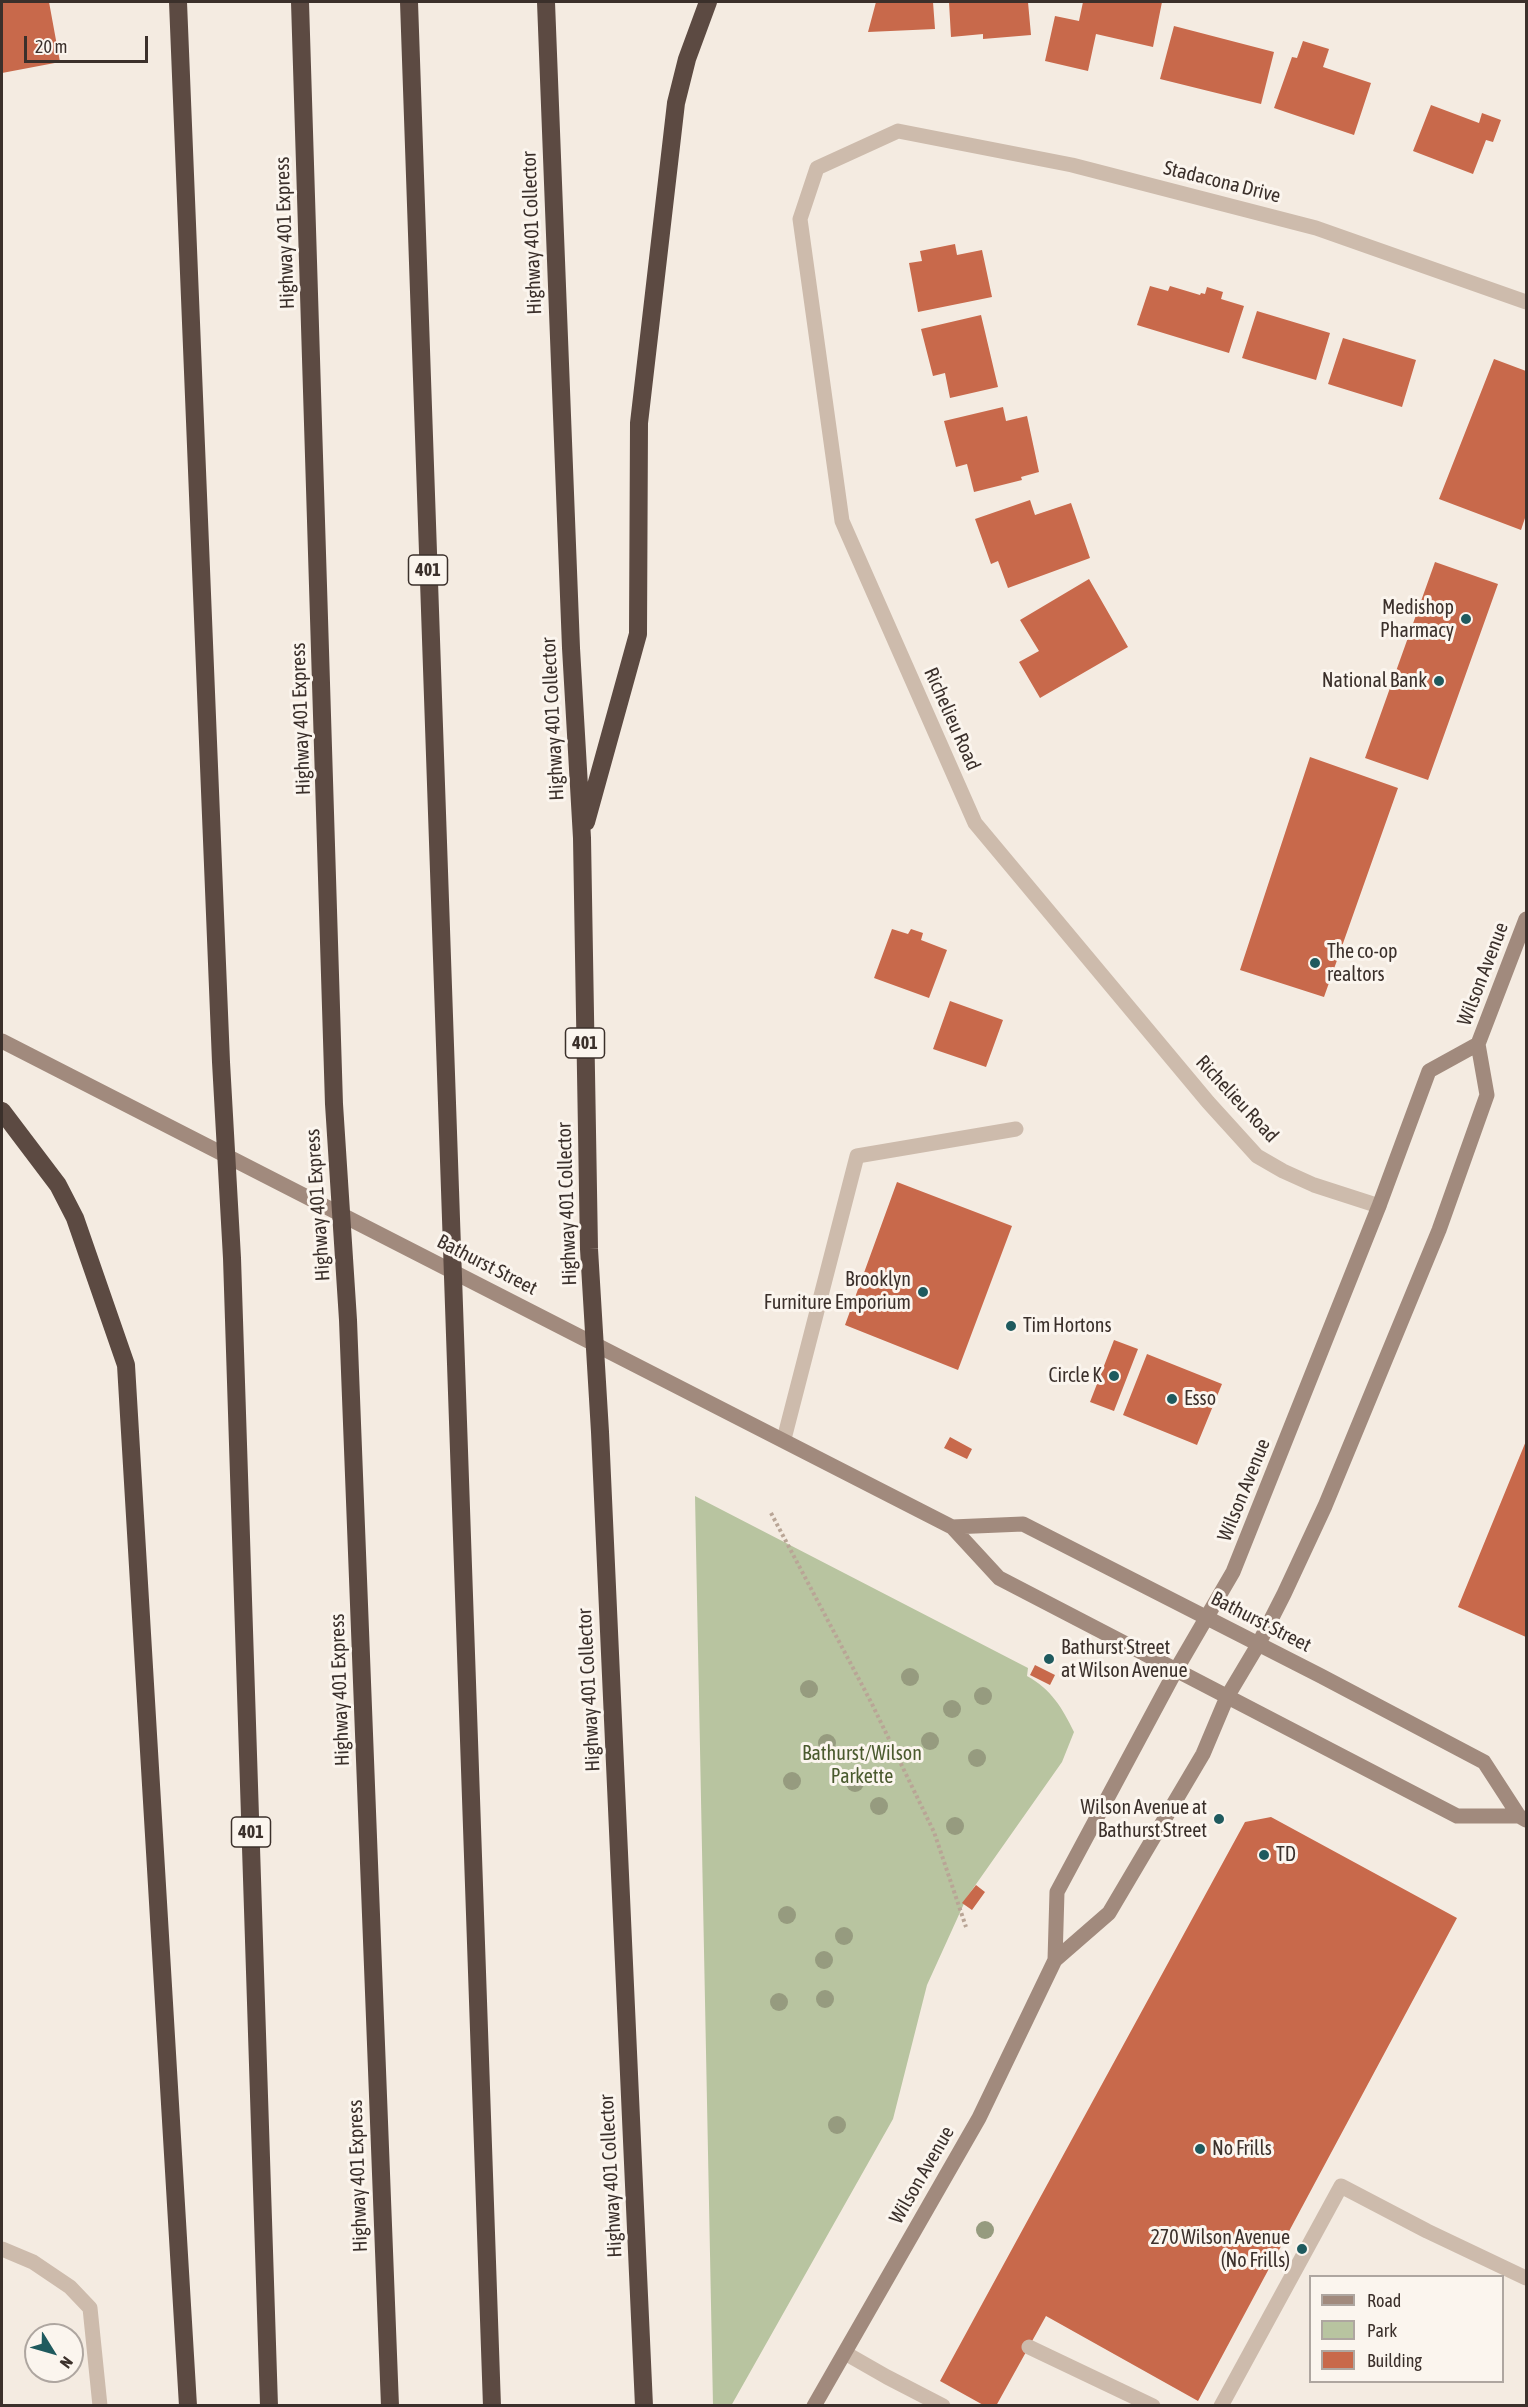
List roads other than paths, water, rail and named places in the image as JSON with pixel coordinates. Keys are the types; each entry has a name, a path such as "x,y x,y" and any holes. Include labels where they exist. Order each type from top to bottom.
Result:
{"highway":[{"name":"401","path":"178,2 221,1062 232,1258 269,2406"},
{"name":"Highway 401 Express","path":"300,2 334,1104 348,1320 390,2406"},
{"name":"401","path":"409,2 492,2406"},
{"name":"Highway 401 Collector","path":"546,2 571,648 582,838 589,1249 601,1456 644,2406"},
{"path":"582,838 638,634 639,423 676,103 687,59 708,2"},
{"path":"2,1111 58,1185 75,1218 126,1365 188,2406"}],"main road":[{"name":"Wilson Avenue","path":"814,2406 979,2118 1055,1960 1109,1912 1203,1754 1227,1697 1258,1645 1325,1506 1439,1230 1488,1095 1478,1044 1527,919"},
{"name":"Bathurst Street","path":"2,1041 784,1439 952,1527 999,1578 1457,1816 1523,1818"},
{"name":"Wilson Avenue","path":"1055,1960 1057,1892 1176,1670 1237,1562 1379,1206 1429,1071 1478,1044"},
{"name":"Bathurst Street","path":"952,1527 1023,1524 1484,1762 1523,1818"}],"street":[{"name":"Stadacona Drive","path":"898,131 1072,165 1316,228 1527,302"},
{"name":"Richelieu Road","path":"898,131 817,168 800,219 842,521 975,823 1208,1102 1257,1156 1314,1185 1379,1206"},
{"path":"784,1439 857,1156 1016,1129"},
{"path":"1221,2406 1341,2186 1427,2231 1527,2278"},
{"path":"2,2249 33,2262 69,2287 90,2308 100,2406"},
{"path":"1029,2347 1153,2406"},
{"path":"844,2352 943,2406"}],"place":[{"name":"Medishop Pharmacy","path":"1466,619"},
{"name":"National Bank","path":"1439,681"},
{"name":"The co-op realtors","path":"1315,963"},
{"name":"Brooklyn Furniture Emporium","path":"923,1292"},
{"name":"Tim Hortons","path":"1011,1326"},
{"name":"Circle K","path":"1114,1376"},
{"name":"Esso","path":"1172,1399"},
{"name":"Bathurst Street at Wilson Avenue","path":"1049,1659"},
{"name":"Wilson Avenue at Bathurst Street","path":"1219,1819"},
{"name":"TD","path":"1264,1855"},
{"name":"No Frills","path":"1200,2149"},
{"name":"270 Wilson Avenue (No Frills)","path":"1302,2249"}],"park label":[{"name":"Bathurst/Wilson Parkette","path":"862,1766"}]}
